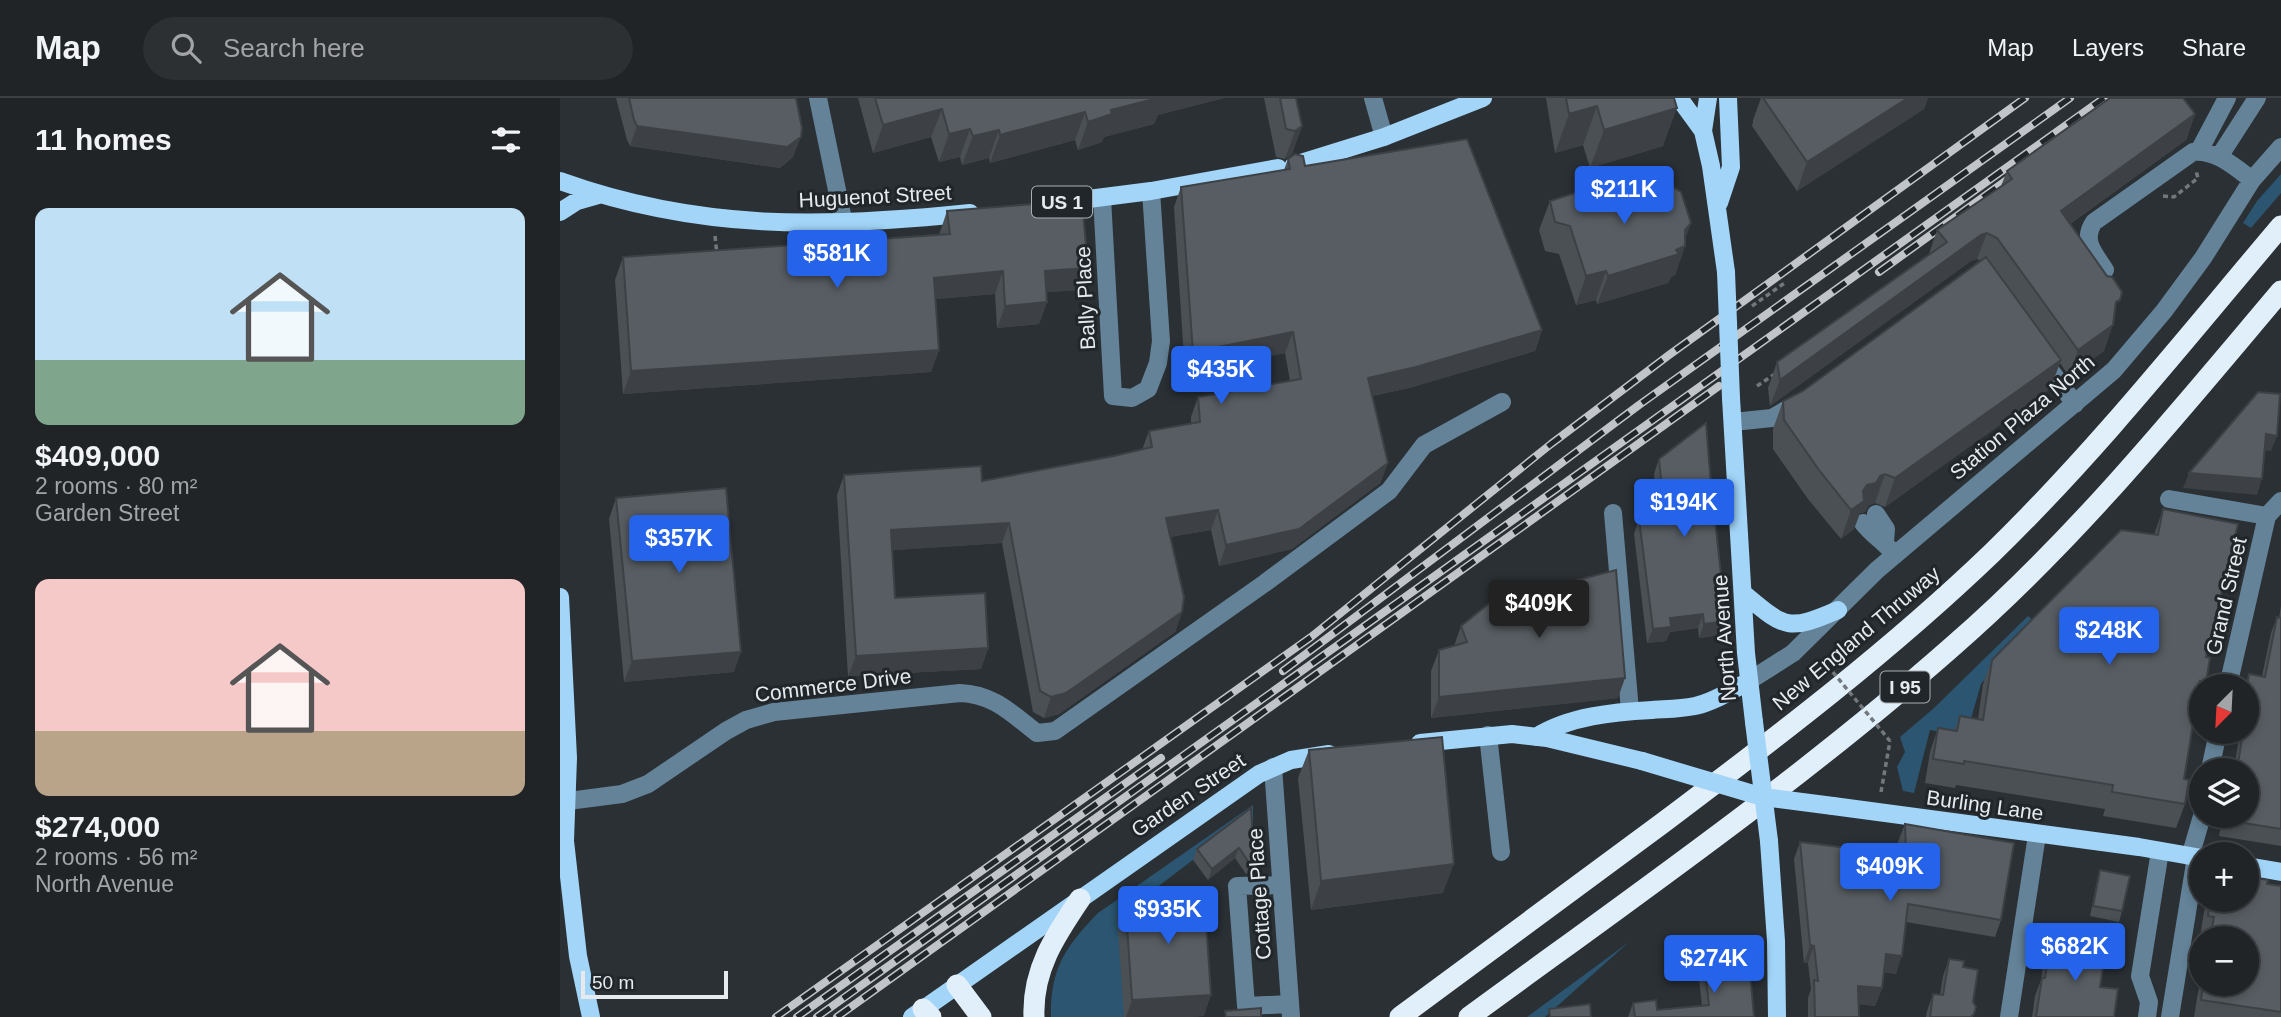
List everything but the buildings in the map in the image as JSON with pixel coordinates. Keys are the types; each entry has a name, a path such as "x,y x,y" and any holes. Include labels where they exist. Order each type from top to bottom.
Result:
{"highway":[{"name":"New England Thruway","path":"1399,1017 1773,739 1840,687 1941,601 2001,544 2092,448 2281,226"},
{"name":"I 95","path":"1469,1017 1809,764 1955,645 2047,556 2106,494 2281,291"},
{"path":"1034,1017 1035,984 1040,967 1056,935 1080,899"},
{"path":"957,985 981,1017"}],"main road":[{"name":"US 1","path":"1034,205 1151,191 1286,166 1384,137 1483,98"},
{"name":"North Avenue","path":"1679,98 1703,131"},
{"name":"North Avenue","path":"1708,98 1703,131 1718,206 1726,272 1746,653 1769,841 1776,941 1777,1017"},
{"path":"1718,206 1731,167 1728,98"},
{"name":"Huguenot Street","path":"560,181 598,195 672,212 738,221 844,224 993,210"},
{"path":"560,212 577,201 598,195"},
{"path":"1743,593 1777,621 1792,625 1808,623 1838,610"},
{"path":"560,597 568,887 578,956 591,1017"},
{"path":"1535,737 1569,723 1630,711 1691,707 1707,703 1749,681"},
{"path":"1402,745 1488,735 1535,737 1642,761 1763,797"},
{"name":"Garden Street","path":"922,1014 957,985 1244,783 1291,760 1350,751"},
{"name":"Burling Lane","path":"1763,797 2189,856"},
{"path":"2259,868 2281,872"}],"street":[{"path":"818,98 844,224"},
{"path":"1374,98 1384,137"},
{"path":"2199,152 2227,98"},
{"path":"2219,157 2257,98"},
{"name":"Station Plaza North","path":"1749,681 1793,653 1838,610 1890,548 2075,404 2114,370 2164,311 2203,258 2252,180 2281,147"},
{"path":"2105,270 2088,243 2088,231 2094,222 2193,152 2219,157 2252,180"},
{"name":"Bally Place","path":"1102,198 1113,396 1132,398 1148,389 1158,363 1161,341 1151,191"},
{"path":"2035,349 2075,404"},
{"path":"1733,422 1772,418 1807,396"},
{"name":"Commerce Drive","path":"564,800 621,794 648,785 726,730 746,720 774,712 960,693 978,694 997,703 1037,733 1055,731 1265,583 1389,491 1424,445 1502,402"},
{"path":"2169,499 2267,516 2281,501"},
{"path":"1613,513 1630,711"},
{"name":"Grand Street","path":"2231,674 2267,516"},
{"path":"1869,518 1874,537 1890,548"},
{"path":"1488,735 1501,852"},
{"name":"Cottage Place","path":"1273,767 1291,1011"},
{"path":"2009,1017 2037,835"},
{"path":"2147,1017 2150,1002 2140,976 2160,851"},
{"path":"1281,884 1237,886 1246,1006 1291,1011"},
{"path":"2170,1017 2189,900"}],"path":[{"path":"715,236 718,264"},
{"path":"1752,306 1786,282"},
{"path":"1758,386 1779,371"},
{"path":"1822,659 1890,741 1881,792"}],"shaded area":[{"path":"2281,174 2281,193 2251,228 2243,223 2257,201"},
{"path":"2028,616 2033,620 1981,684 1966,736 1930,730 1914,793 1903,791 1897,767 1905,752 1900,737 1934,708"},
{"path":"1253,805 1253,826 1240,824 1122,914 1129,1017 1051,1017 1053,985 1062,960 1068,948 1098,913"},
{"path":"1629,942 1545,1017 1527,1017"}],"railway":[{"path":"776,1017 1311,637 1551,444 1669,355 2025,98"},
{"path":"1283,671 1639,405 2070,98"},
{"path":"817,1017 2104,98"},
{"path":"1879,272 2018,172"},
{"path":"837,1017 1719,386"},
{"path":"797,1017 1161,758"}]}
